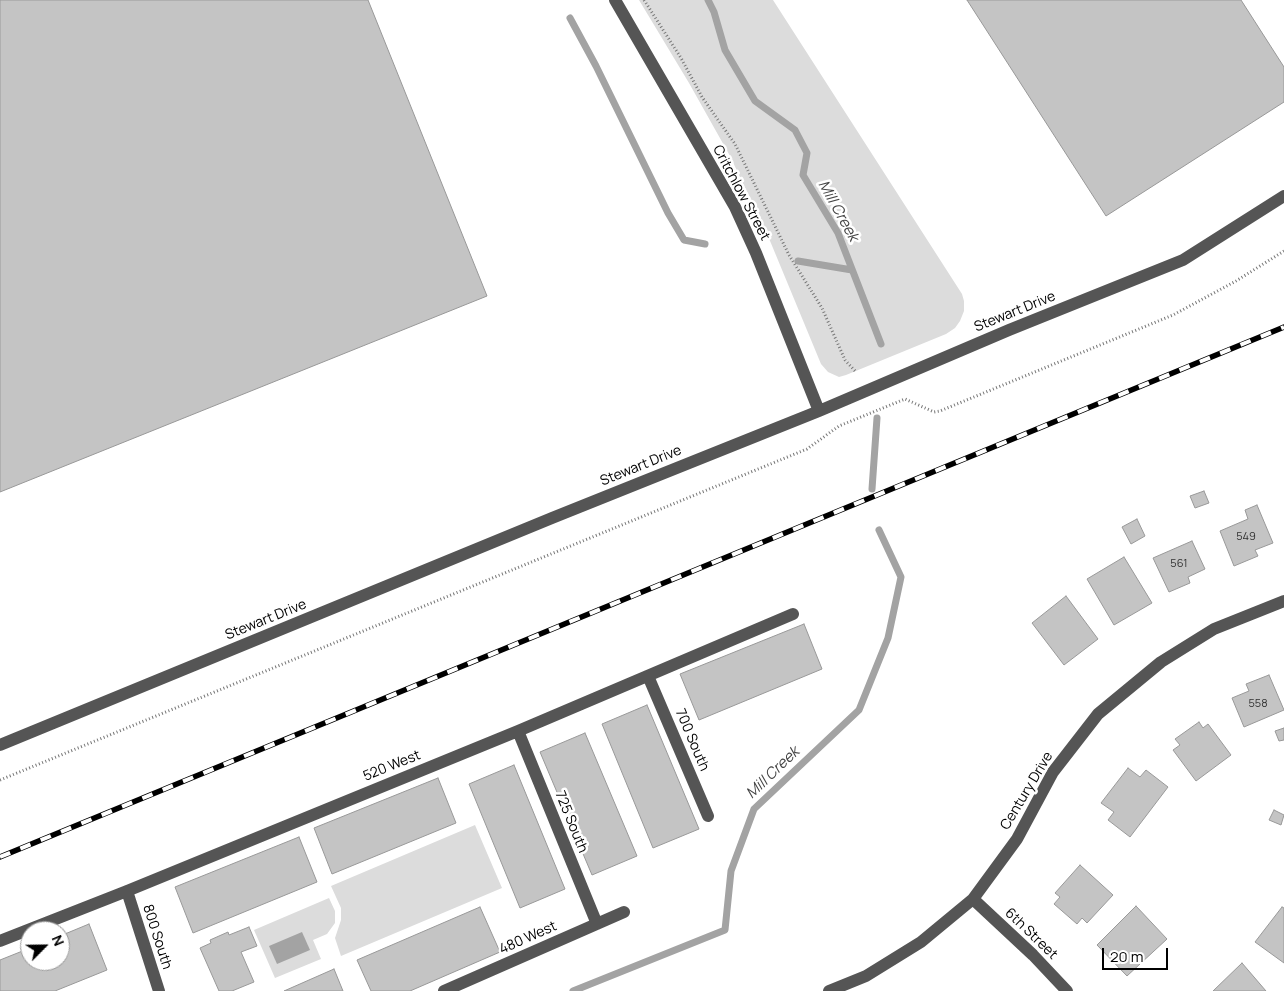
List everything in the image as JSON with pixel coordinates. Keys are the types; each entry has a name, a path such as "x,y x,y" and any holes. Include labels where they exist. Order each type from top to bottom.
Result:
{"street":[{"name":"Critchlow Street","path":"615,0 735,207 756,253 820,411"},
{"name":"Stewart Drive","path":"0,745 552,518 820,411 1009,330 1183,260 1284,196"},
{"name":"Century Drive","path":"829,991 866,976 921,942 973,899 1017,839 1053,772 1098,714 1161,662 1214,629 1284,601"},
{"name":"520 West","path":"0,942 127,892 793,614"},
{"name":"700 South","path":"648,676 708,816"},
{"name":"725 South","path":"518,730 597,924"},
{"name":"800 South","path":"127,892 159,991"},
{"name":"6th Street","path":"973,899 1033,955 1067,991"},
{"name":"480 West","path":"444,991 624,912"}],"path":[{"path":"644,0 681,58 702,97 734,144 789,255 822,308 845,360 856,372"},
{"path":"0,780 807,449 839,426 905,399 934,412 949,407 1173,314 1236,281 1284,251"}],"shaded area":[{"path":"639,0 773,0 962,294 964,311 955,328 946,334 846,375 839,377 828,372 821,364 768,236 730,156"},
{"path":"475,825 502,888 341,956 335,938 341,920 341,908 331,886"},
{"path":"329,898 335,911 335,923 327,934 313,940 321,959 275,978 254,930"},
{"path":"302,932 310,950 277,964 269,946"}],"building":[{"path":"0,0 368,0 487,296 0,492"},
{"path":"967,0 1241,0 1284,67 1284,102 1106,216"},
{"path":"1204,491 1209,503 1195,508 1190,496"},
{"path":"1257,505 1273,543 1255,550 1258,556 1234,566 1220,531 1248,519 1245,510"},
{"path":"1137,519 1145,536 1131,544 1122,527"},
{"path":"1192,541 1205,569 1188,577 1190,583 1169,592 1153,558"},
{"path":"1124,557 1152,603 1114,625 1087,579"},
{"path":"1066,596 1098,639 1064,665 1032,623"},
{"path":"804,624 822,669 699,720 680,674"},
{"path":"1269,675 1284,710 1244,727 1232,698 1249,691 1246,684"},
{"path":"647,705 699,829 653,848 602,724"},
{"path":"1199,722 1203,728 1208,724 1231,755 1196,781 1173,750 1180,745 1175,739"},
{"path":"1284,728 1284,740 1279,741 1275,731"},
{"path":"585,733 637,856 592,875 540,752"},
{"path":"514,765 565,889 520,908 469,784"},
{"path":"1128,768 1140,777 1146,770 1168,787 1130,837 1108,820 1114,812 1101,803"},
{"path":"438,778 456,823 332,874 314,828"},
{"path":"1274,810 1284,815 1281,825 1269,820"},
{"path":"299,837 317,882 193,933 175,887"},
{"path":"1080,865 1113,895 1087,923 1082,918 1077,924 1054,904 1060,897 1055,893"},
{"path":"1136,906 1167,939 1127,976 1097,945"},
{"path":"480,907 500,952 410,991 371,991 357,960"},
{"path":"1282,907 1284,908 1284,963 1255,942"},
{"path":"89,924 107,970 55,991 0,991 0,960 20,952 20,971 70,971 70,932"},
{"path":"249,927 257,946 241,952 254,982 232,991 219,991 200,948 211,943 210,940 228,932 229,935"},
{"path":"1242,963 1266,991 1213,991"},
{"path":"334,969 343,991 284,991"}],"waterway":[{"name":"Mill Creek","path":"708,0 714,12 725,50 755,101 795,130 807,153 803,175 838,233 881,344"},
{"path":"570,18 596,66 668,213 684,240 705,244"},
{"path":"798,261 852,270"},
{"name":"Mill Creek","path":"872,489 877,418"},
{"name":"Mill Creek","path":"573,991 725,930 731,871 754,809 859,710 888,638 901,577 879,530"}],"railway":[{"path":"0,857 1284,327"}]}
